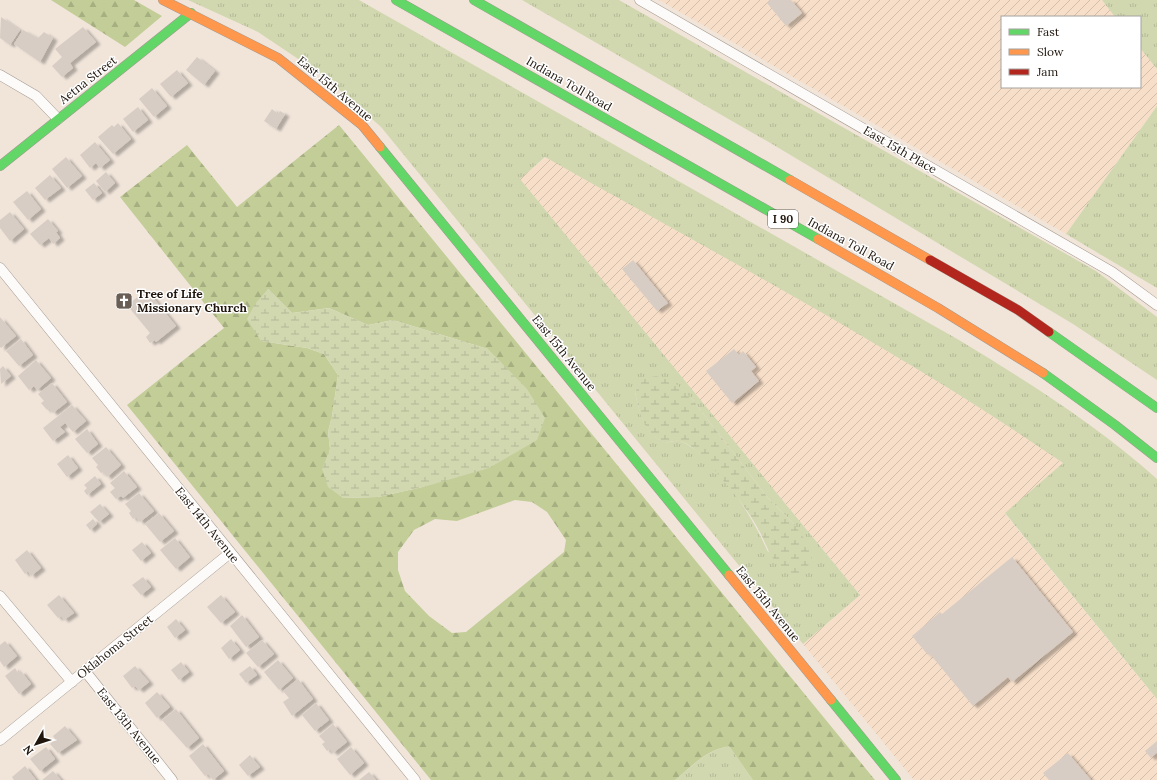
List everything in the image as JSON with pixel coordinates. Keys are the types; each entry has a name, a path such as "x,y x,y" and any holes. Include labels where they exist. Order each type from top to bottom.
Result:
{"main road":[{"name":"East 15th Avenue","path":"163,0 278,58 362,125 896,780"},
{"name":"Indiana Toll Road","path":"396,0 944,310 1037,368 1121,428 1157,458"},
{"path":"474,0 1018,310 1157,408"},
{"name":"Aetna Street","path":"0,166 191,13"}],"street":[{"name":"East 15th Place","path":"640,0 1112,272 1157,305"},
{"path":"0,75 36,96 58,119"},
{"name":"East 14th Avenue","path":"0,268 415,780"},
{"name":"Oklahoma Street","path":"0,740 230,553"},
{"path":"0,596 72,682"},
{"name":"East 13th Avenue","path":"85,671 172,780"}],"shaded area":[{"path":"659,0 1102,0 1114,16 1001,16 1001,88 1141,88 1141,49 1157,69 1157,106 1066,234"},
{"path":"546,157 757,274 885,349 1005,423 1063,463 1005,514 1157,699 1157,780 914,780 803,644 860,595 519,179"}],"green space":[{"path":"51,0 134,0 162,16 125,47"},
{"path":"188,0 359,0 959,340 1036,388 1086,422 1157,479 1157,699 1005,513 1063,463 937,381 872,342 742,267 545,157 520,179 860,595 803,644 381,127 325,77 258,32","holes":["643,379 692,399 768,498 794,524 768,552 756,527 740,501 713,466 701,454 685,443 680,441 665,442 652,435 644,422 635,392"]},
{"path":"522,0 619,0 1096,271 1157,317 1157,380 1073,324 772,144"},
{"path":"1102,0 1157,0 1157,69 1141,49 1141,16 1114,16"},
{"path":"1157,106 1157,288 1066,234"},
{"path":"339,125 875,780 753,780 729,746 706,755 675,780 431,780 127,405 224,328 120,197 187,145 237,207","holes":["268,289 292,313 329,308 368,325 393,320 488,349 427,486 378,497 343,498 323,469 330,449 328,432 338,375 324,354 307,348 261,341","515,500 532,502 547,512 566,540 564,552 466,632 452,633 429,616 405,591 398,570 398,552 414,530 435,519 457,521"]},
{"path":"268,289 292,313 329,308 368,325 393,320 488,349 527,389 545,418 537,440 489,468 427,486 378,497 343,498 328,487 322,469 330,449 328,432 338,375 324,354 307,348 261,341 247,319 255,304"},
{"path":"656,376 673,381 692,399 768,498 794,524 814,553 807,568 796,576 781,567 771,555 748,512 706,460 684,443 677,441 664,442 657,439 647,428 638,407 635,392 642,379"},
{"path":"729,746 753,780 675,780 707,755"}],"building":[{"path":"770,0 791,0 802,13 786,26 767,3"},
{"path":"1,17 20,30 10,45 0,38"},
{"path":"83,27 96,42 70,63 73,68 62,77 52,66 62,57 55,49"},
{"path":"23,30 38,38 44,32 53,38 40,62 14,44"},
{"path":"197,57 215,71 204,85 186,70"},
{"path":"177,70 188,83 171,97 160,84"},
{"path":"152,88 167,106 154,117 139,99"},
{"path":"138,107 148,120 133,132 123,119"},
{"path":"272,109 278,114 280,111 285,114 276,129 264,121"},
{"path":"118,123 131,139 113,154 98,137 112,125 114,127"},
{"path":"95,142 110,160 100,168 96,163 90,168 80,155"},
{"path":"66,157 82,176 67,188 52,169"},
{"path":"106,172 115,183 105,192 96,181"},
{"path":"50,175 61,188 45,200 35,188"},
{"path":"94,183 102,193 93,200 85,190"},
{"path":"27,191 41,209 28,220 13,202"},
{"path":"10,212 24,229 10,241 0,228 0,220"},
{"path":"48,219 58,231 56,232 60,238 53,244 49,238 40,245 30,234"},
{"path":"633,260 668,303 657,311 622,269"},
{"path":"147,290 176,326 156,342 155,340 150,343 146,337 150,333 127,305"},
{"path":"0,317 16,336 1,348 0,347"},
{"path":"21,339 33,355 19,366 6,351"},
{"path":"734,349 739,355 743,351 756,367 751,371 759,381 732,403 706,371"},
{"path":"36,360 51,378 37,390 34,386 29,390 18,376"},
{"path":"3,366 11,376 1,384 0,369"},
{"path":"52,383 67,402 53,413 49,408 47,410 41,403 44,401 38,394"},
{"path":"72,405 86,421 73,432 65,423 60,427 65,432 53,441 43,428"},
{"path":"87,429 98,444 87,453 75,439"},
{"path":"106,447 121,465 107,477 96,467 98,465 92,458"},
{"path":"68,455 78,468 67,477 57,464"},
{"path":"124,471 137,487 123,498 121,496 116,499 110,492 115,488 110,483"},
{"path":"95,476 101,484 87,495 84,491 87,488 84,485"},
{"path":"139,493 154,511 140,522 136,517 133,519 129,513 131,511 125,504"},
{"path":"100,504 109,514 99,522 90,512"},
{"path":"159,513 174,531 160,542 145,524"},
{"path":"93,519 97,524 90,530 86,525"},
{"path":"175,538 190,557 176,569 160,550"},
{"path":"142,542 151,553 141,561 132,550"},
{"path":"27,550 41,568 31,576 28,571 25,574 15,560"},
{"path":"1012,557 1073,632 1012,682 1008,677 973,706 930,654 928,655 912,636 940,612 942,614"},
{"path":"143,577 151,587 141,595 132,585"},
{"path":"59,595 74,613 64,620 61,616 58,618 47,605"},
{"path":"221,595 235,612 221,623 207,607"},
{"path":"242,615 259,637 246,647 230,626"},
{"path":"176,619 185,630 175,638 167,627"},
{"path":"231,639 240,650 229,659 221,648"},
{"path":"262,640 274,654 258,667 246,653"},
{"path":"5,641 17,656 4,667 0,661 0,645"},
{"path":"278,660 293,678 279,690 264,672"},
{"path":"181,662 189,672 179,680 171,670"},
{"path":"135,666 149,682 139,690 135,686 132,688 123,676"},
{"path":"250,666 257,675 246,683 239,674"},
{"path":"15,668 18,673 21,671 31,684 19,694 5,676"},
{"path":"298,679 313,699 292,716 283,702 289,698 283,691"},
{"path":"157,692 170,707 157,718 145,703"},
{"path":"316,703 329,720 315,731 302,715"},
{"path":"176,709 199,738 187,748 162,720"},
{"path":"333,724 347,742 333,753 330,749 327,751 322,744 325,742 319,736"},
{"path":"65,726 77,740 58,753 50,744 55,739 53,736"},
{"path":"1157,741 1157,753 1151,758 1145,751"},
{"path":"203,744 224,771 213,780 208,774 205,776 189,756"},
{"path":"46,747 55,759 40,771 30,759"},
{"path":"351,747 364,763 350,775 337,759"},
{"path":"1068,753 1091,780 1049,780 1043,773"},
{"path":"250,755 260,767 248,776 239,765"},
{"path":"25,766 36,780 14,780 12,777"},
{"path":"53,771 61,780 42,780"},
{"path":"369,772 376,780 359,780"}],"traffic: fast":[{"path":"396,0 818,239"},
{"path":"474,0 790,180"},
{"path":"0,166 191,13"},
{"path":"380,147 729,575"},
{"path":"1049,332 1157,408"},
{"path":"1043,373 1115,425 1157,458"},
{"path":"831,700 896,780"}],"traffic: slow":[{"path":"163,0 278,58 362,125 380,147"},
{"path":"790,180 930,260"},
{"path":"818,239 938,308 1043,373"},
{"path":"729,575 831,700"}],"traffic: jam":[{"path":"930,260 1018,310 1049,332"}],"place":[{"name":"Tree of Life Missionary Church","path":"124,301"}]}
